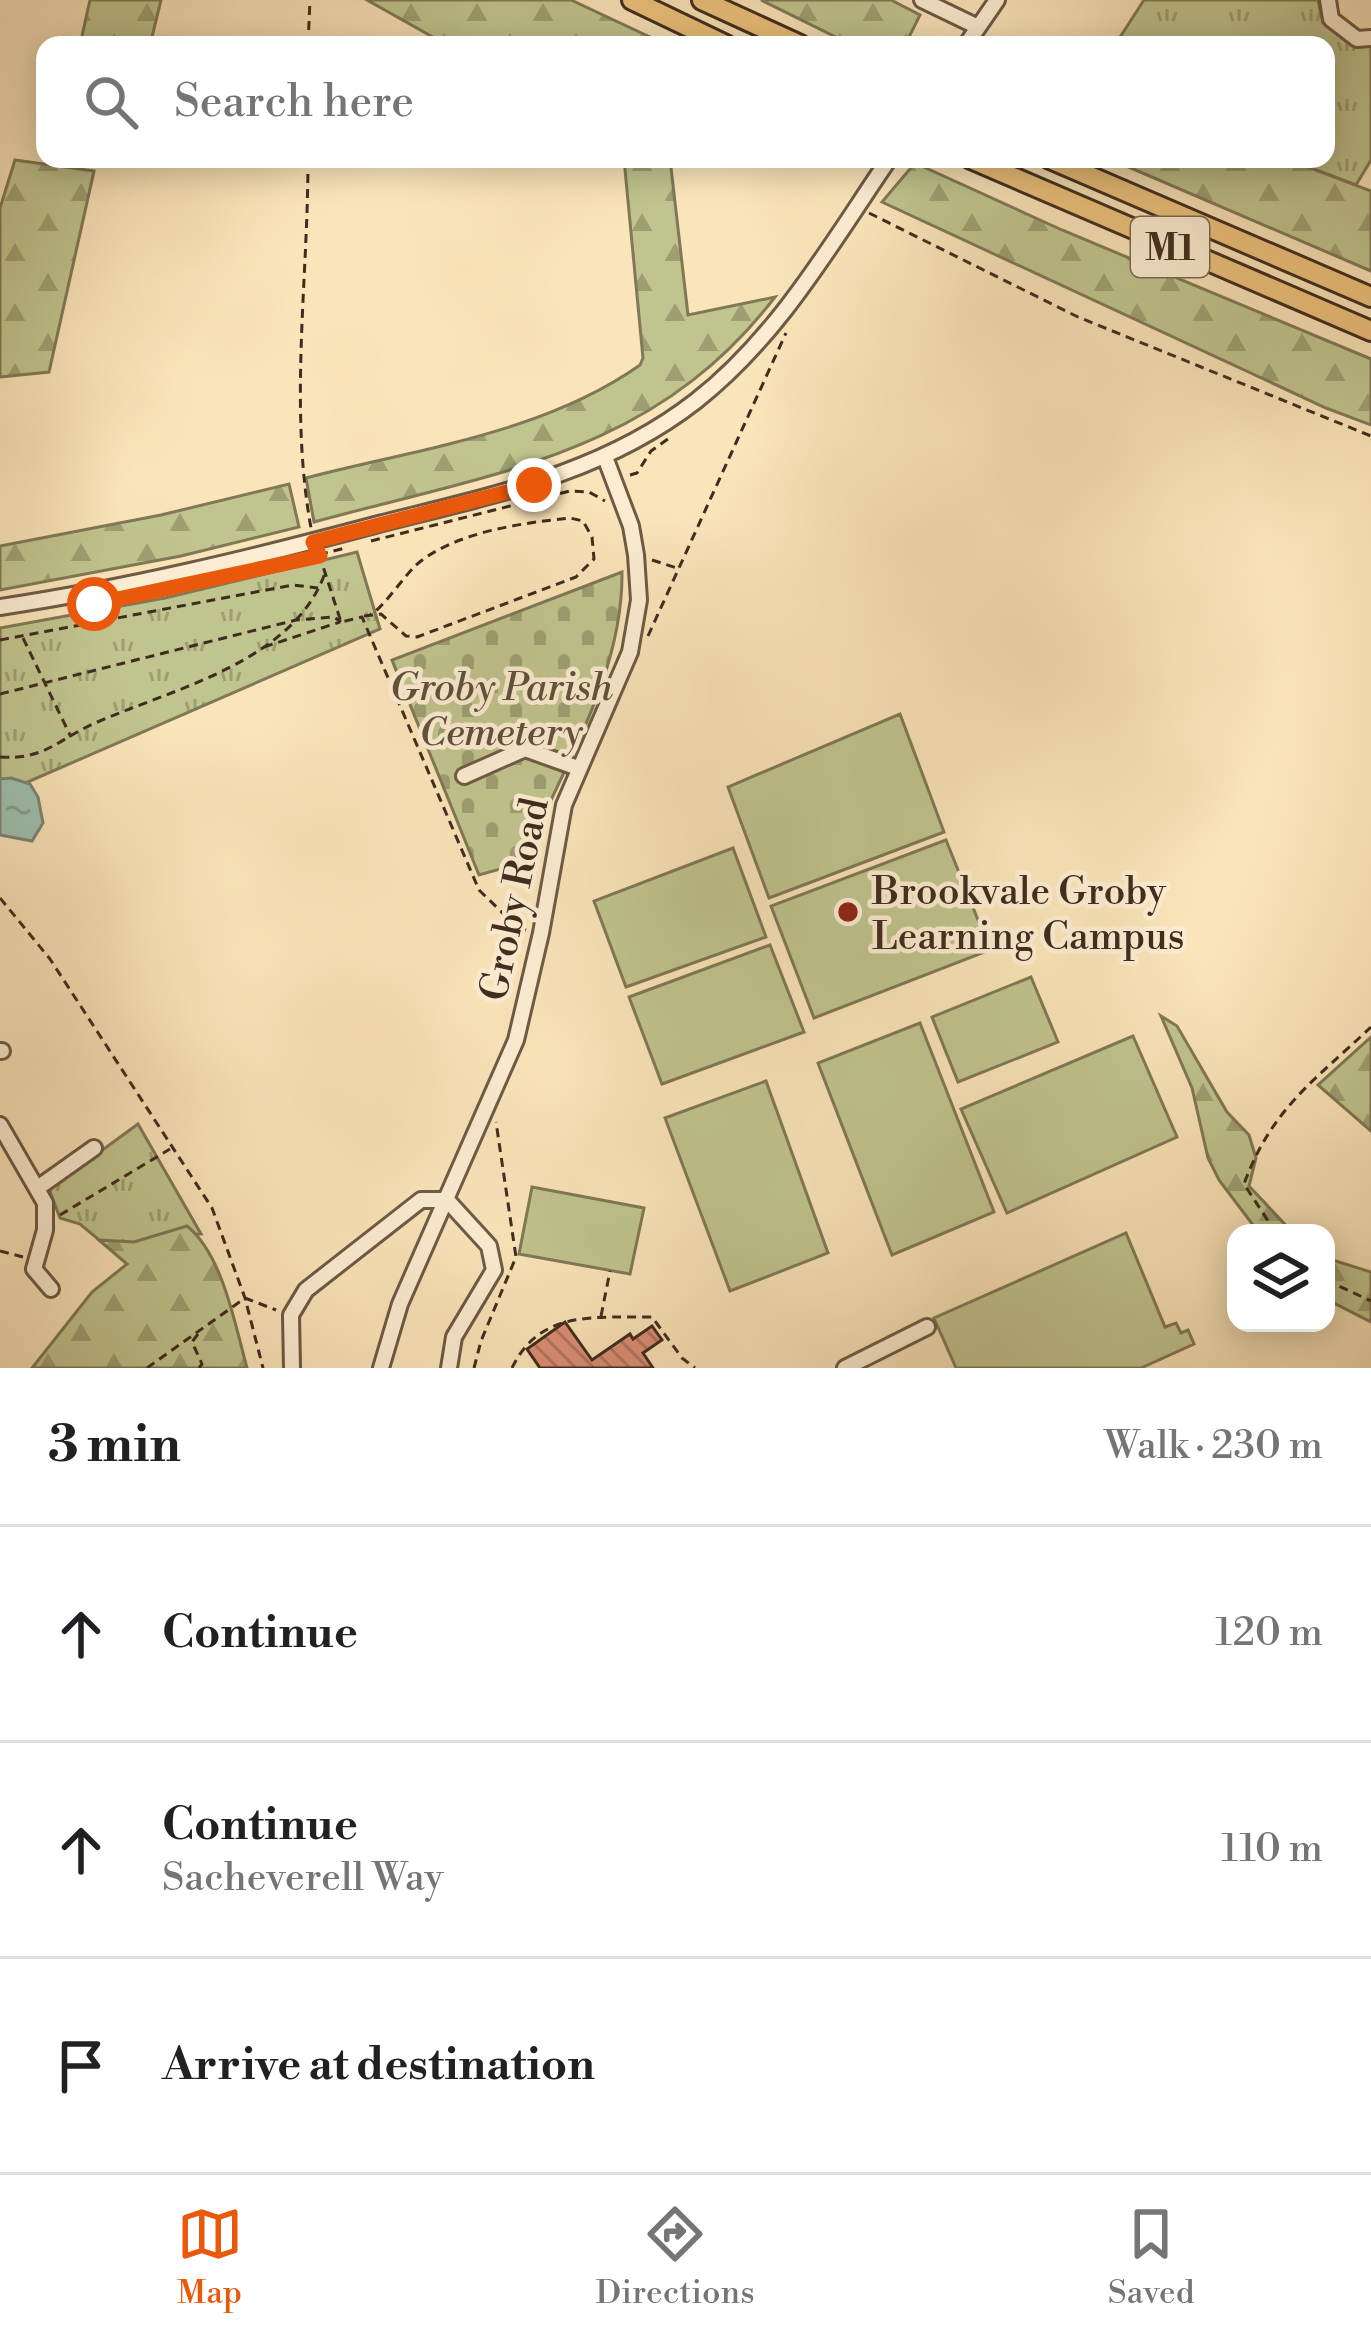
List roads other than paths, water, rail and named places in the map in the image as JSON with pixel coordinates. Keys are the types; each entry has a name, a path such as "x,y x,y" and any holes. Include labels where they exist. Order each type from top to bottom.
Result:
{"highway":[{"path":"632,0 707,36"},
{"path":"703,0 781,36"},
{"name":"M1","path":"992,168 1371,331"},
{"name":"M1","path":"1070,168 1371,297"}],"street":[{"path":"922,0 978,27"},
{"path":"972,36 997,0"},
{"path":"1328,0 1331,19 1357,39 1371,38"},
{"path":"0,608 316,549 534,485 605,457 696,401 758,342 817,268 883,168"},
{"name":"Groby Road","path":"381,1368 400,1304 516,1040 541,933 554,844 578,768 627,662 639,600 636,555 631,526 605,457"},
{"path":"464,776 525,749 578,768"},
{"path":"0,1125 39,1186 46,1224 34,1269 51,1289"},
{"path":"39,1186 94,1148"},
{"path":"292,1368 291,1316 306,1290 422,1200 447,1200 489,1246 494,1270 454,1337 449,1368"},
{"path":"46,1224 66,1233"},
{"path":"845,1368 927,1327"}],"water":[{"path":"0,779 30,784 38,797 43,823 32,841 0,835"}],"place":[{"name":"Brookvale Groby Learning Campus","path":"848,912"}],"park label":[{"name":"Groby Parish Cemetery","path":"501,708"}]}
